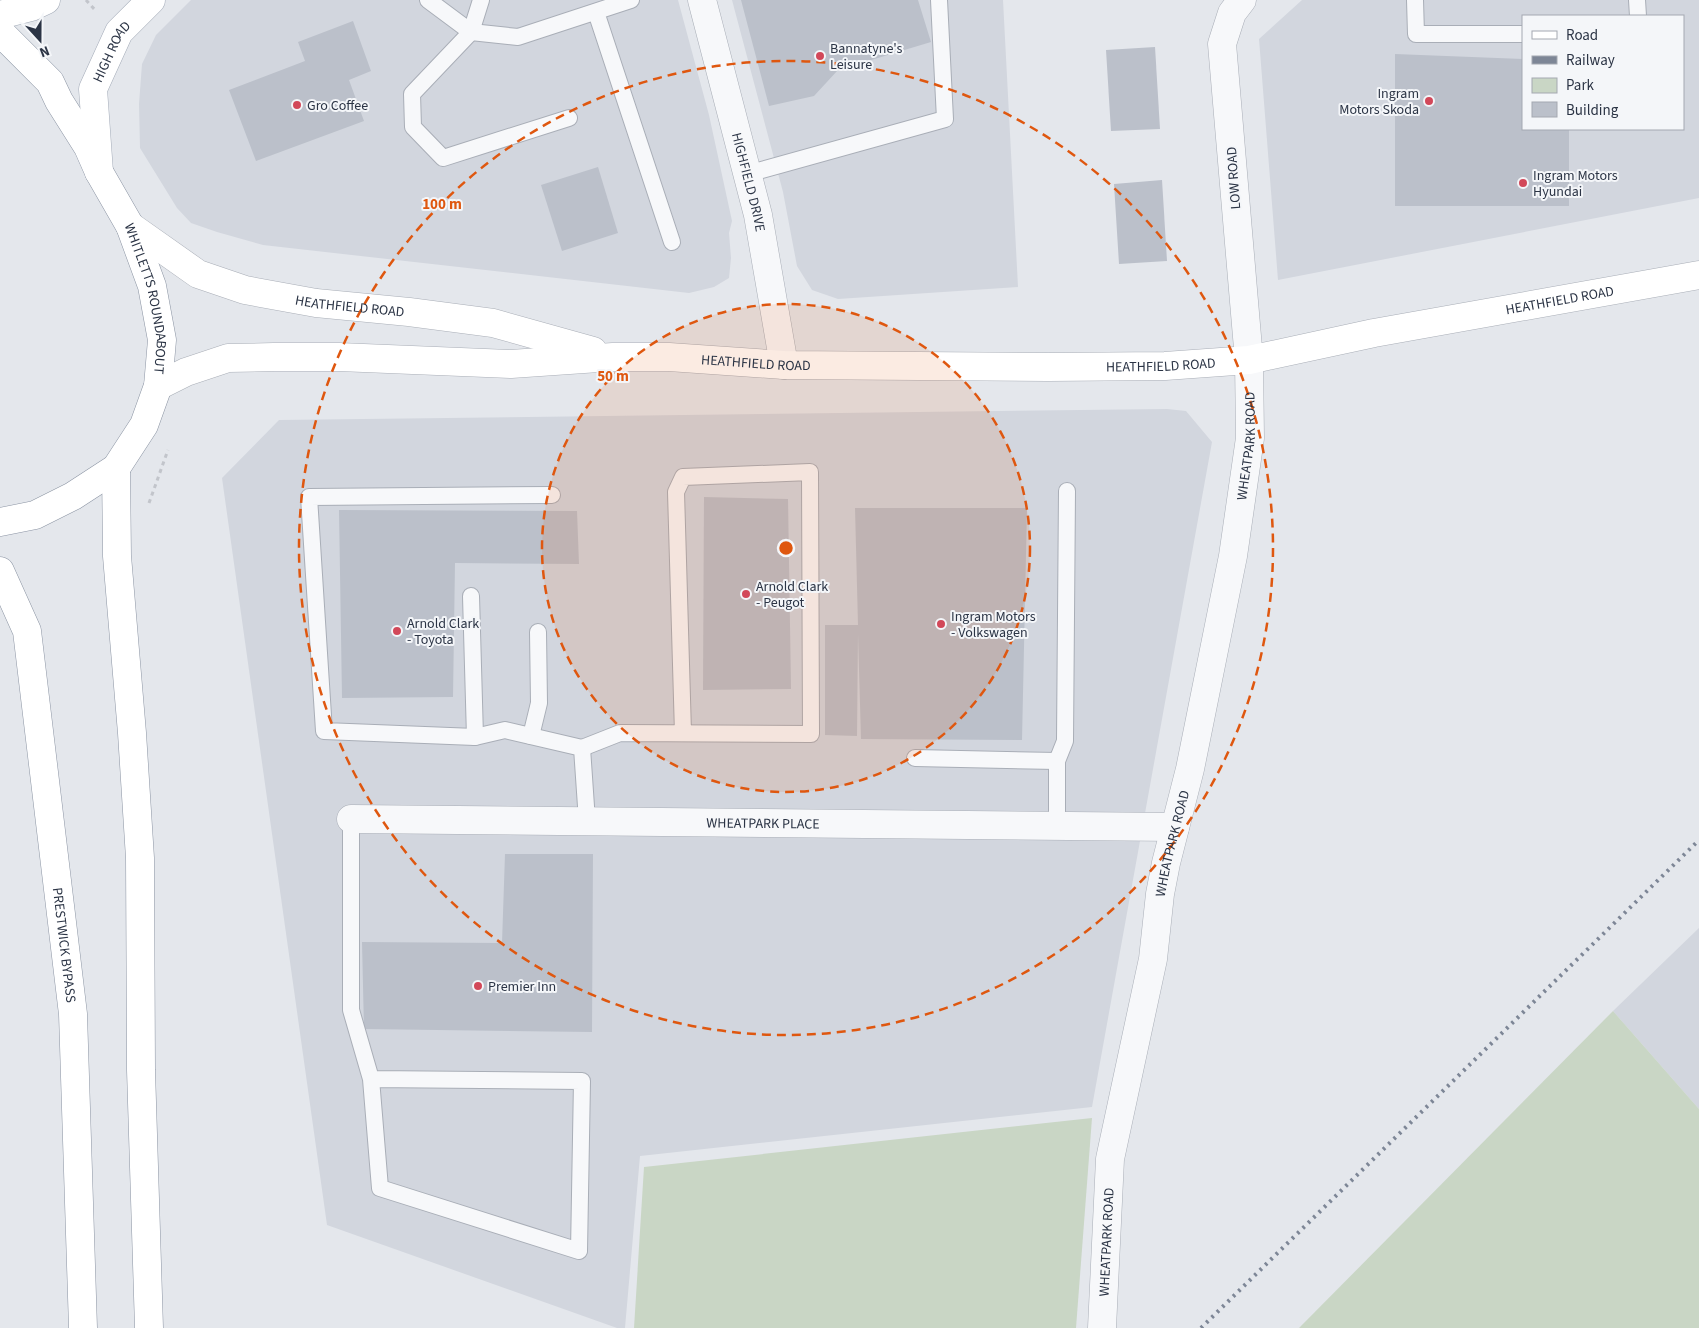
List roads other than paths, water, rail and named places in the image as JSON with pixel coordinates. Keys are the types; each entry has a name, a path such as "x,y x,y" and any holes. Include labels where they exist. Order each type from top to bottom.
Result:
{"main road":[{"path":"0,15 31,7 46,0"},
{"name":"HIGH ROAD","path":"99,172 93,89 119,32 151,0"},
{"name":"WHITLETTS ROUNDABOUT","path":"0,32 50,82 58,101 88,147 99,172 130,226 152,286 162,340 158,386 144,425 116,468 73,496 35,515 0,522"},
{"name":"HEATHFIELD ROAD","path":"130,226 198,274 245,290 316,303 493,323 613,357"},
{"name":"HEATHFIELD ROAD","path":"158,386 186,372 228,358 339,357 511,364 613,357 669,357 784,365 1077,367 1164,366 1249,360 1374,334 1699,275"},
{"path":"116,468 117,556 132,733 140,858 141,1070 149,1328"},
{"name":"PRESTWICK BYPASS","path":"0,571 27,631 73,1014 83,1328"}],"street":[{"name":"HIGHFIELD DRIVE","path":"702,0 758,215 784,365"},
{"name":"LOW ROAD","path":"1242,0 1232,13 1222,44 1249,360"},
{"name":"WHEATPARK ROAD","path":"1102,1328 1110,1159 1153,959 1160,894 1190,769 1234,556 1250,438 1249,360"},
{"name":"WHEATPARK PLACE","path":"351,819 1176,826"}],"lane":[{"path":"428,0 471,32 518,37 631,0"},
{"path":"481,0 471,32 412,94 414,127 443,158 568,118"},
{"path":"747,174 945,119 939,0"},
{"path":"1415,0 1416,34 1522,34"},
{"path":"1638,0 1638,15"},
{"path":"596,12 672,242"},
{"path":"552,494 308,497 324,732 475,737 505,730 582,748 620,733 684,734 811,734 810,472 683,477 676,492 684,734"},
{"path":"1057,826 1057,761 1065,740 1067,491"},
{"path":"472,596 475,737"},
{"path":"531,736 539,703 538,632"},
{"path":"582,748 587,821"},
{"path":"915,758 1057,761"},
{"path":"351,819 351,1010 371,1079 380,1188 579,1251 582,1081 371,1079"}],"railway":[{"path":"1201,1328 1699,840"}],"place":[{"name":"Bannatyne's Leisure","path":"820,56"},
{"name":"Ingram Motors Skoda","path":"1429,101"},
{"name":"Gro Coffee","path":"297,105"},
{"name":"Ingram Motors Hyundai","path":"1523,183"},
{"name":"Arnold Clark - Peugot","path":"746,594"},
{"name":"Ingram Motors - Volkswagen","path":"941,624"},
{"name":"Arnold Clark - Toyota","path":"397,631"},
{"name":"Premier Inn","path":"478,986"}]}
